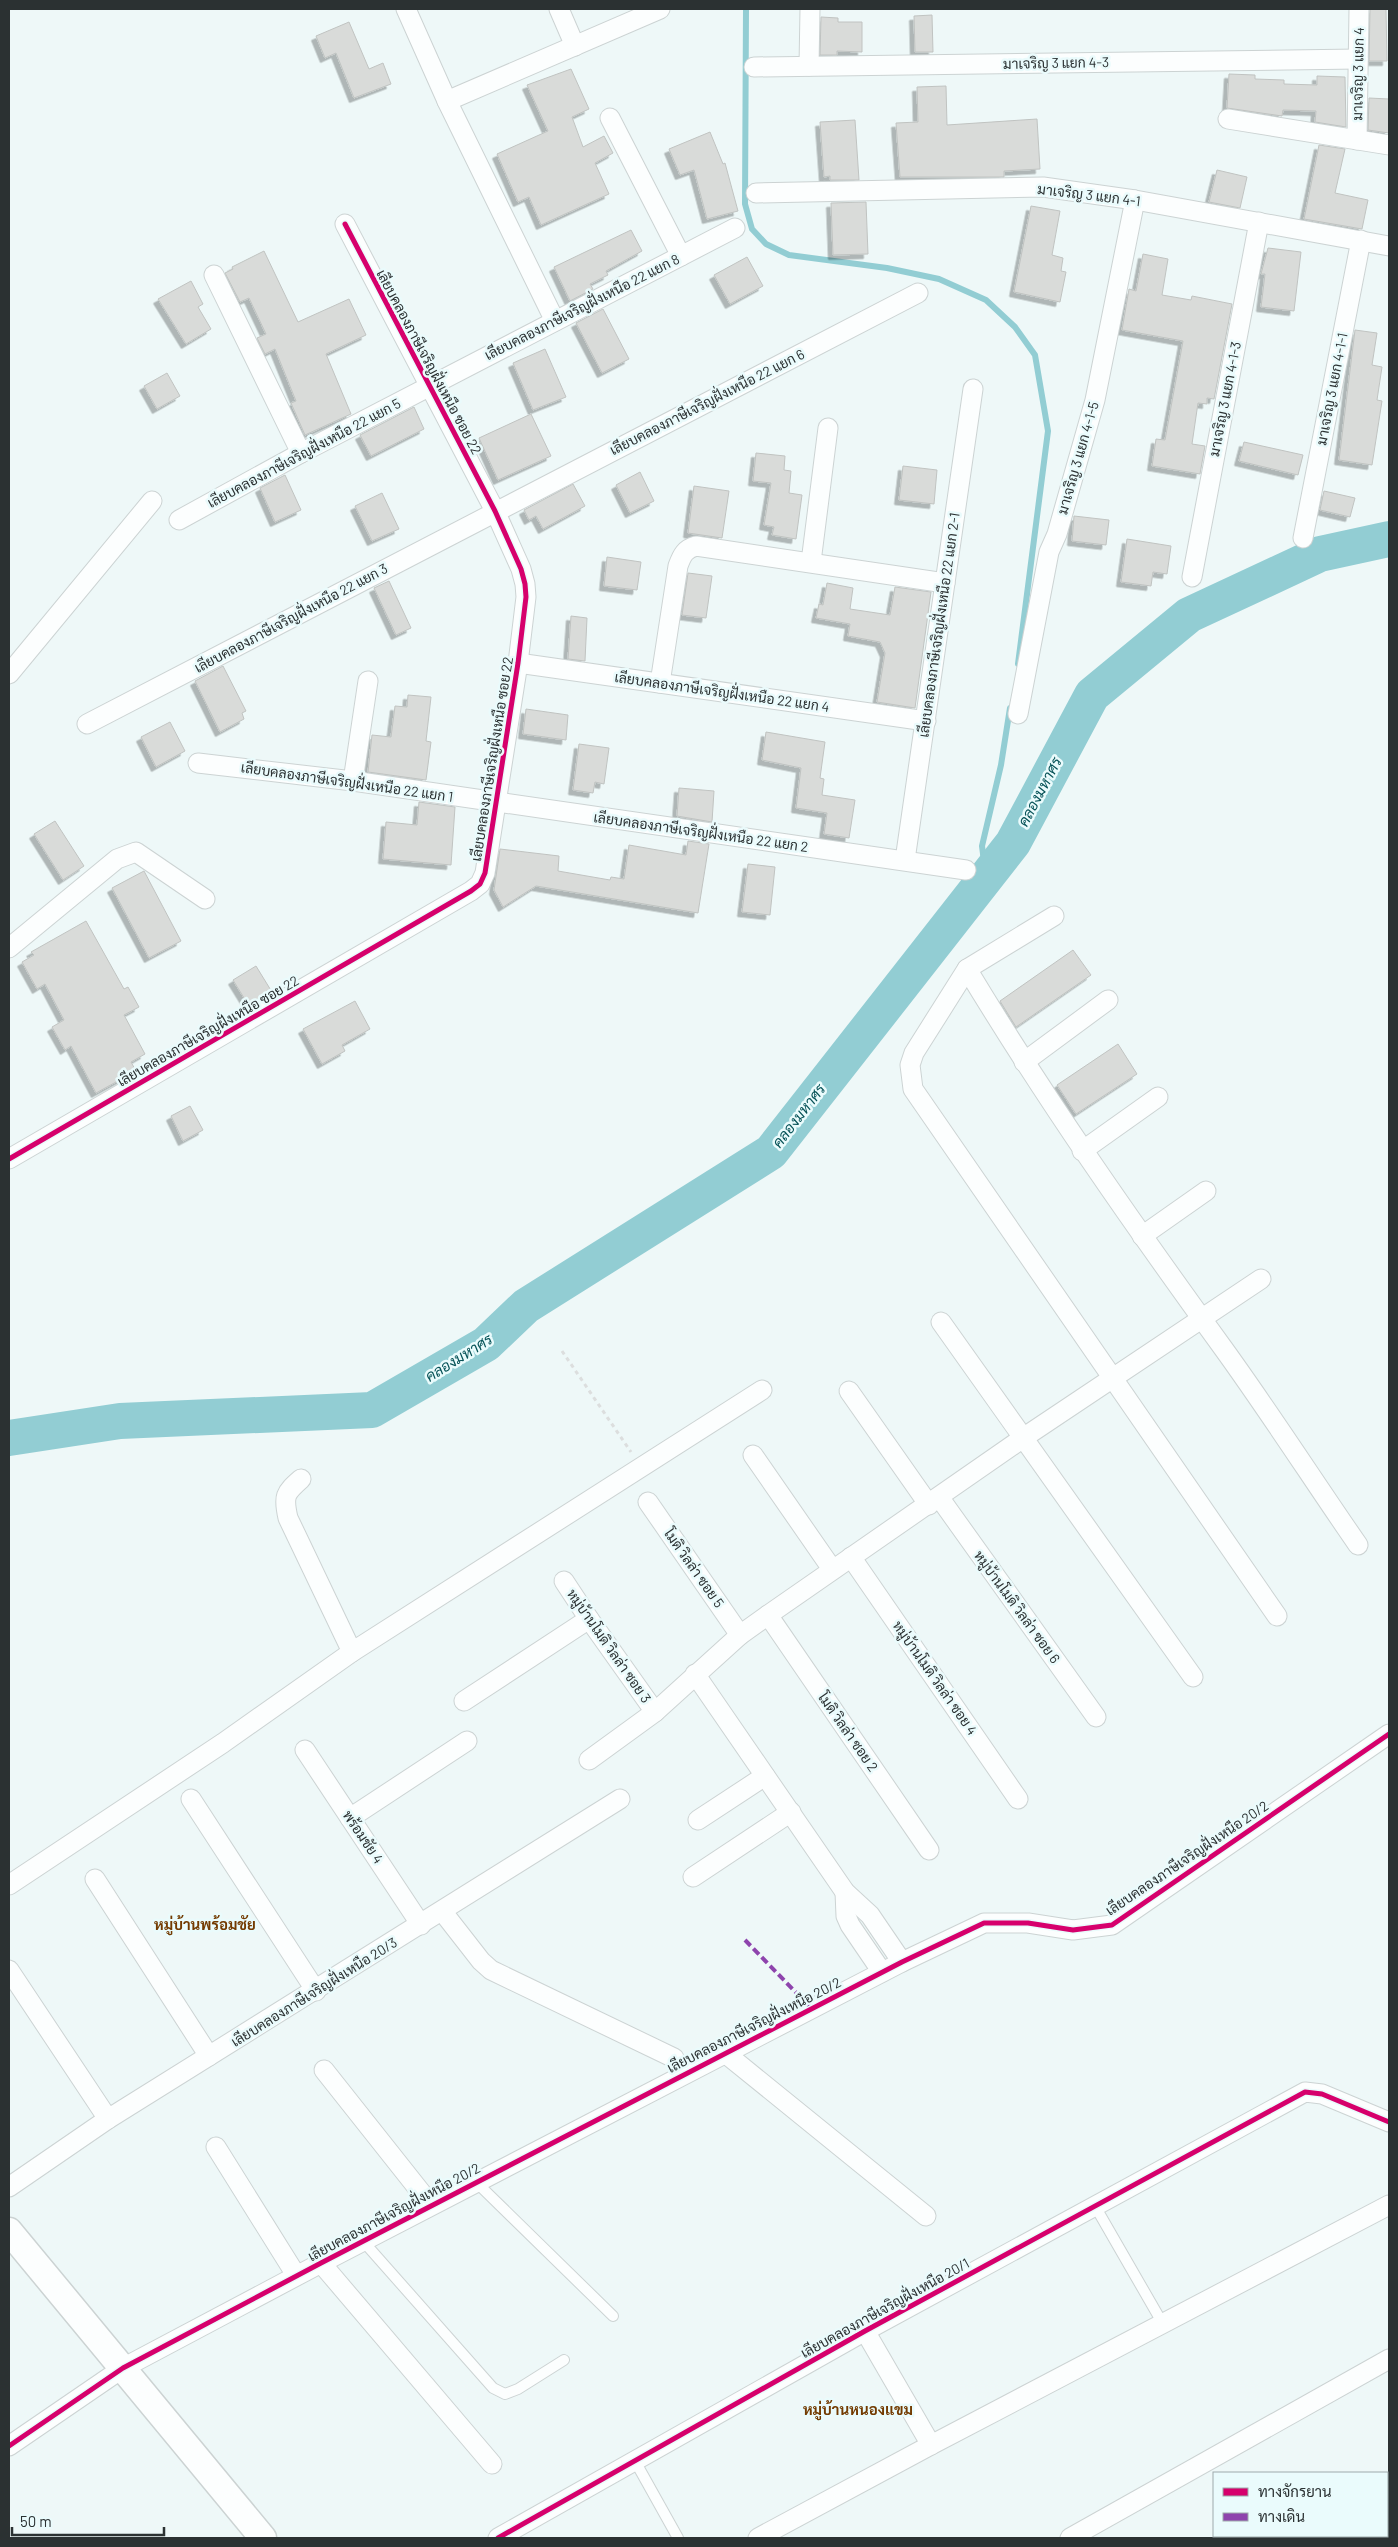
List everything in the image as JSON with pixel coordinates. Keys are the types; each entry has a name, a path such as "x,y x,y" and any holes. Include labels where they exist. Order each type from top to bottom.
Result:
{"main road":[{"path":"9,2231 263,2538"}],"street":[{"path":"406,9 446,101 554,321"},
{"path":"559,9 575,46"},
{"path":"446,101 660,9"},
{"path":"809,66 810,9"},
{"name":"มาเจริญ 3 แยก 4","path":"1357,140 1360,9"},
{"name":"มาเจริญ 3 แยก 4-3","path":"754,67 1358,59"},
{"path":"610,118 680,256"},
{"name":"มาเจริญ 3 แยก 4","path":"1228,119 1389,145"},
{"name":"มาเจริญ 3 แยก 4-1","path":"756,193 1043,187 1134,200 1389,246"},
{"name":"มาเจริญ 3 แยก 4-1-5","path":"1018,714 1049,552 1057,534 1095,400 1134,200"},
{"name":"มาเจริญ 3 แยก 4-1-3","path":"1192,577 1259,222"},
{"name":"เลียบคลองภาษีเจริญฝั่งเหนือ ซอย 22","path":"9,1159 470,891 480,884 485,874 518,664 526,597 525,584 521,569 495,511 345,224"},
{"name":"เลียบคลองภาษีเจริญฝั่งเหนือ 22 แยก 8","path":"429,386 735,228"},
{"name":"มาเจริญ 3 แยก 4-1-1","path":"1303,538 1361,240"},
{"path":"214,276 301,453"},
{"name":"เลียบคลองภาษีเจริญฝั่งเหนือ 22 แยก 6","path":"495,511 918,293"},
{"name":"เลียบคลองภาษีเจริญฝั่งเหนือ 22 แยก 5","path":"178,520 429,386"},
{"name":"เลียบคลองภาษีเจริญฝั่งเหนือ 22 แยก 2-1","path":"904,860 926,721 973,389"},
{"path":"810,562 828,428"},
{"path":"9,674 152,501"},
{"name":"เลียบคลองภาษีเจริญฝั่งเหนือ 22 แยก 3","path":"87,724 495,511"},
{"path":"660,683 678,566 682,555 688,548 696,546 945,583"},
{"name":"เลียบคลองภาษีเจริญฝั่งเหนือ 22 แยก 4","path":"518,664 926,721"},
{"path":"353,782 368,681"},
{"name":"เลียบคลองภาษีเจริญฝั่งเหนือ 22 แยก 1","path":"198,763 353,782 496,803"},
{"name":"เลียบคลองภาษีเจริญฝั่งเหนือ 22 แยก 2","path":"496,803 966,870"},
{"path":"9,948 117,859 128,853 136,852 205,899"},
{"path":"1054,916 967,969 914,1053 910,1065 913,1089 1277,1616"},
{"path":"967,969 1082,1151 1358,1545"},
{"path":"1024,1062 1108,1000"},
{"path":"1082,1151 1158,1097"},
{"path":"1142,1236 1206,1191"},
{"path":"589,1760 655,1712 740,1635 1023,1438 1202,1320 1261,1278"},
{"path":"941,1322 1192,1677"},
{"path":"9,1885 223,1743 352,1652 762,1390"},
{"name":"หมู่บ้านโมดิ วิลล่า ซอย 6","path":"849,1391 1096,1717"},
{"path":"753,1455 832,1570"},
{"path":"301,1479 288,1491 284,1502 288,1518 352,1652"},
{"name":"โมดิ วิลล่า ซอย 5","path":"648,1502 740,1635"},
{"name":"หมู่บ้านโมดิ วิลล่า ซอย 4","path":"851,1557 1018,1799"},
{"name":"หมู่บ้านโมดิ วิลล่า ซอย 3","path":"564,1581 589,1620 655,1712"},
{"name":"โมดิ วิลล่า ซอย 2","path":"768,1615 929,1850"},
{"path":"464,1700 589,1620"},
{"path":"695,1674 845,1892 870,1915 902,1962"},
{"name":"เลียบคลองภาษีเจริญฝั่งเหนือ 20/2","path":"9,2446 123,2368 296,2275 882,1972 984,1923 1028,1923 1073,1930 1112,1924 1389,1734"},
{"path":"350,1818 467,1741"},
{"name":"พร้อมชัย 4","path":"305,1750 421,1925"},
{"path":"698,1820 765,1776"},
{"path":"191,1799 316,1991"},
{"name":"เลียบคลองภาษีเจริญฝั่งเหนือ 20/3","path":"9,2187 108,2119 316,1991 620,1799"},
{"path":"693,1877 791,1812"},
{"path":"95,1879 209,2056"},
{"path":"845,1892 846,1916 850,1925 882,1972"},
{"path":"442,1911 480,1961 491,1970 674,2058"},
{"path":"9,1970 108,2119"},
{"path":"725,2053 926,2216"},
{"path":"324,2070 431,2205"},
{"name":"เลียบคลองภาษีเจริญฝั่งเหนือ 20/1","path":"498,2538 865,2331 1305,2092 1322,2094 1389,2122"},
{"path":"216,2147 296,2275"},
{"path":"758,2538 931,2445 1389,2205"},
{"path":"321,2263 492,2464"},
{"path":"865,2331 931,2445"},
{"path":"1070,2538 1389,2359"}],"lane":[{"path":"476,2182 613,2316"},
{"path":"1095,2206 1163,2324"},
{"path":"363,2241 494,2388 505,2394 518,2389 564,2360"},
{"path":"635,2460 678,2538"}],"path":[{"path":"562,1351 641,1468"}],"building":[{"path":"1370,9 1386,9 1387,61 1369,61"},
{"path":"932,15 933,52 915,52 914,16"},
{"path":"821,17 838,18 838,22 862,22 862,52 837,51 837,55 820,55"},
{"path":"349,22 369,69 383,63 391,84 354,98 336,53 325,58 316,36"},
{"path":"571,69 589,109 572,117 583,147 604,136 613,153 595,163 609,194 541,225 529,197 518,202 497,154 548,131 527,85"},
{"path":"1229,74 1255,75 1255,79 1284,80 1284,84 1317,85 1317,76 1345,77 1346,127 1315,122 1316,111 1283,110 1282,116 1227,108"},
{"path":"946,86 947,125 1037,119 1040,169 1004,171 1004,177 900,177 896,123 918,122 917,87"},
{"path":"1369,98 1389,99 1389,133 1368,130"},
{"path":"855,120 859,180 830,180 830,176 824,177 820,122"},
{"path":"710,132 723,164 725,163 738,211 707,219 694,170 680,175 669,149"},
{"path":"1319,145 1345,149 1335,193 1368,200 1362,229 1304,219"},
{"path":"1217,170 1247,177 1240,208 1209,202"},
{"path":"866,202 868,254 833,255 831,203"},
{"path":"1031,206 1060,211 1052,255 1063,258 1061,271 1066,272 1060,302 1014,292"},
{"path":"631,230 642,251 606,271 608,275 590,284 593,289 570,301 554,267"},
{"path":"1268,248 1301,252 1294,311 1261,307 1265,274 1261,274"},
{"path":"264,251 298,322 349,299 366,335 326,354 351,414 305,435 291,403 296,401 275,349 265,354 257,338 266,334 249,298 240,302 225,273 233,269 232,267"},
{"path":"1143,254 1168,259 1162,295 1191,300 1192,296 1232,304 1214,399 1207,398 1207,404 1198,403 1192,444 1205,446 1200,474 1152,466 1156,439 1165,440 1183,341 1122,330 1129,289 1136,291"},
{"path":"747,257 763,286 730,304 714,275"},
{"path":"191,281 203,304 198,307 211,329 186,344 158,299"},
{"path":"603,309 629,359 602,373 576,323"},
{"path":"1355,330 1377,333 1372,365 1382,367 1377,400 1382,401 1372,465 1339,460"},
{"path":"545,349 566,397 533,410 513,363"},
{"path":"167,373 180,396 157,409 144,386"},
{"path":"414,407 424,429 371,456 360,435"},
{"path":"531,414 551,456 498,480 479,438"},
{"path":"1244,442 1303,455 1298,475 1239,461"},
{"path":"756,453 785,456 784,470 791,471 789,493 802,495 796,539 772,535 774,527 764,525 771,483 753,481"},
{"path":"903,466 937,470 934,504 899,500"},
{"path":"640,472 654,501 630,513 616,485"},
{"path":"285,475 301,510 275,522 260,488"},
{"path":"573,484 585,506 543,529 536,516 529,520 524,510"},
{"path":"694,486 729,491 722,538 688,533"},
{"path":"1324,491 1355,498 1350,517 1320,510"},
{"path":"382,493 399,529 372,541 355,506"},
{"path":"1074,516 1109,520 1106,545 1072,541"},
{"path":"1127,539 1171,546 1167,574 1153,572 1151,586 1121,582"},
{"path":"607,557 641,562 637,590 604,586"},
{"path":"688,573 712,576 706,618 682,615"},
{"path":"389,581 411,628 396,635 374,588"},
{"path":"827,583 853,588 850,609 890,615 895,587 931,592 915,708 877,702 885,653 880,642 848,636 850,624 816,618 819,604 823,605"},
{"path":"571,616 587,618 585,661 568,659"},
{"path":"223,666 246,711 242,713 244,719 220,732 195,681"},
{"path":"408,695 431,697 426,741 431,742 426,780 368,772 372,735 391,737 395,706 407,707"},
{"path":"526,709 568,715 566,740 523,734"},
{"path":"170,722 185,751 156,767 141,737"},
{"path":"766,732 825,742 820,778 824,779 822,795 855,800 849,838 824,834 827,813 796,808 801,768 762,760"},
{"path":"579,744 609,748 604,784 595,782 593,793 573,790"},
{"path":"679,788 714,791 712,822 677,816"},
{"path":"419,802 455,807 451,865 383,859 386,822 417,825"},
{"path":"55,821 84,866 63,880 34,834"},
{"path":"688,841 709,844 698,913 536,886 503,907 494,890 500,849 559,856 558,871 610,880 611,877 624,879 629,845 686,855"},
{"path":"748,864 775,867 770,915 742,912"},
{"path":"144,871 181,941 149,958 112,888"},
{"path":"86,921 124,989 128,987 139,1007 124,1015 145,1054 131,1062 136,1071 96,1093 71,1046 65,1050 52,1027 64,1020 45,984 37,989 22,962 34,955 31,952"},
{"path":"1073,950 1091,975 1016,1027 1000,1001"},
{"path":"256,966 272,992 249,1006 233,980"},
{"path":"355,1001 370,1029 342,1045 345,1051 322,1064 303,1029"},
{"path":"1118,1044 1137,1074 1076,1114 1057,1085"},
{"path":"190,1106 203,1130 183,1141 171,1116"}],"waterway":[{"path":"746,9 745,204 752,229 766,244 789,255 887,268 939,279 986,300 1015,327 1035,355 1048,431 1018,664"},
{"name":"คลองมหาศร","path":"9,1438 120,1421 372,1410 486,1344 526,1306 771,1152 1013,843 1092,695 1189,615 1320,554 1389,539"},
{"path":"986,877 982,846 1001,765 1010,708"}],"marked path":[{"path":"745,1940 811,2008"}],"cycle path":[{"path":"9,1159 471,891 480,884 485,873 518,663 526,597 525,584 521,569 495,511 345,224"},
{"path":"9,2446 123,2368 321,2263 902,1962 984,1923 1028,1923 1073,1930 1112,1925 1389,1734"},
{"path":"498,2538 865,2331 1305,2092 1322,2094 1389,2122"}],"district":[{"name":"หมู่บ้านพร้อมชัย","path":"205,1925"},
{"name":"หมู่บ้านหนองแขม","path":"858,2410"}]}
